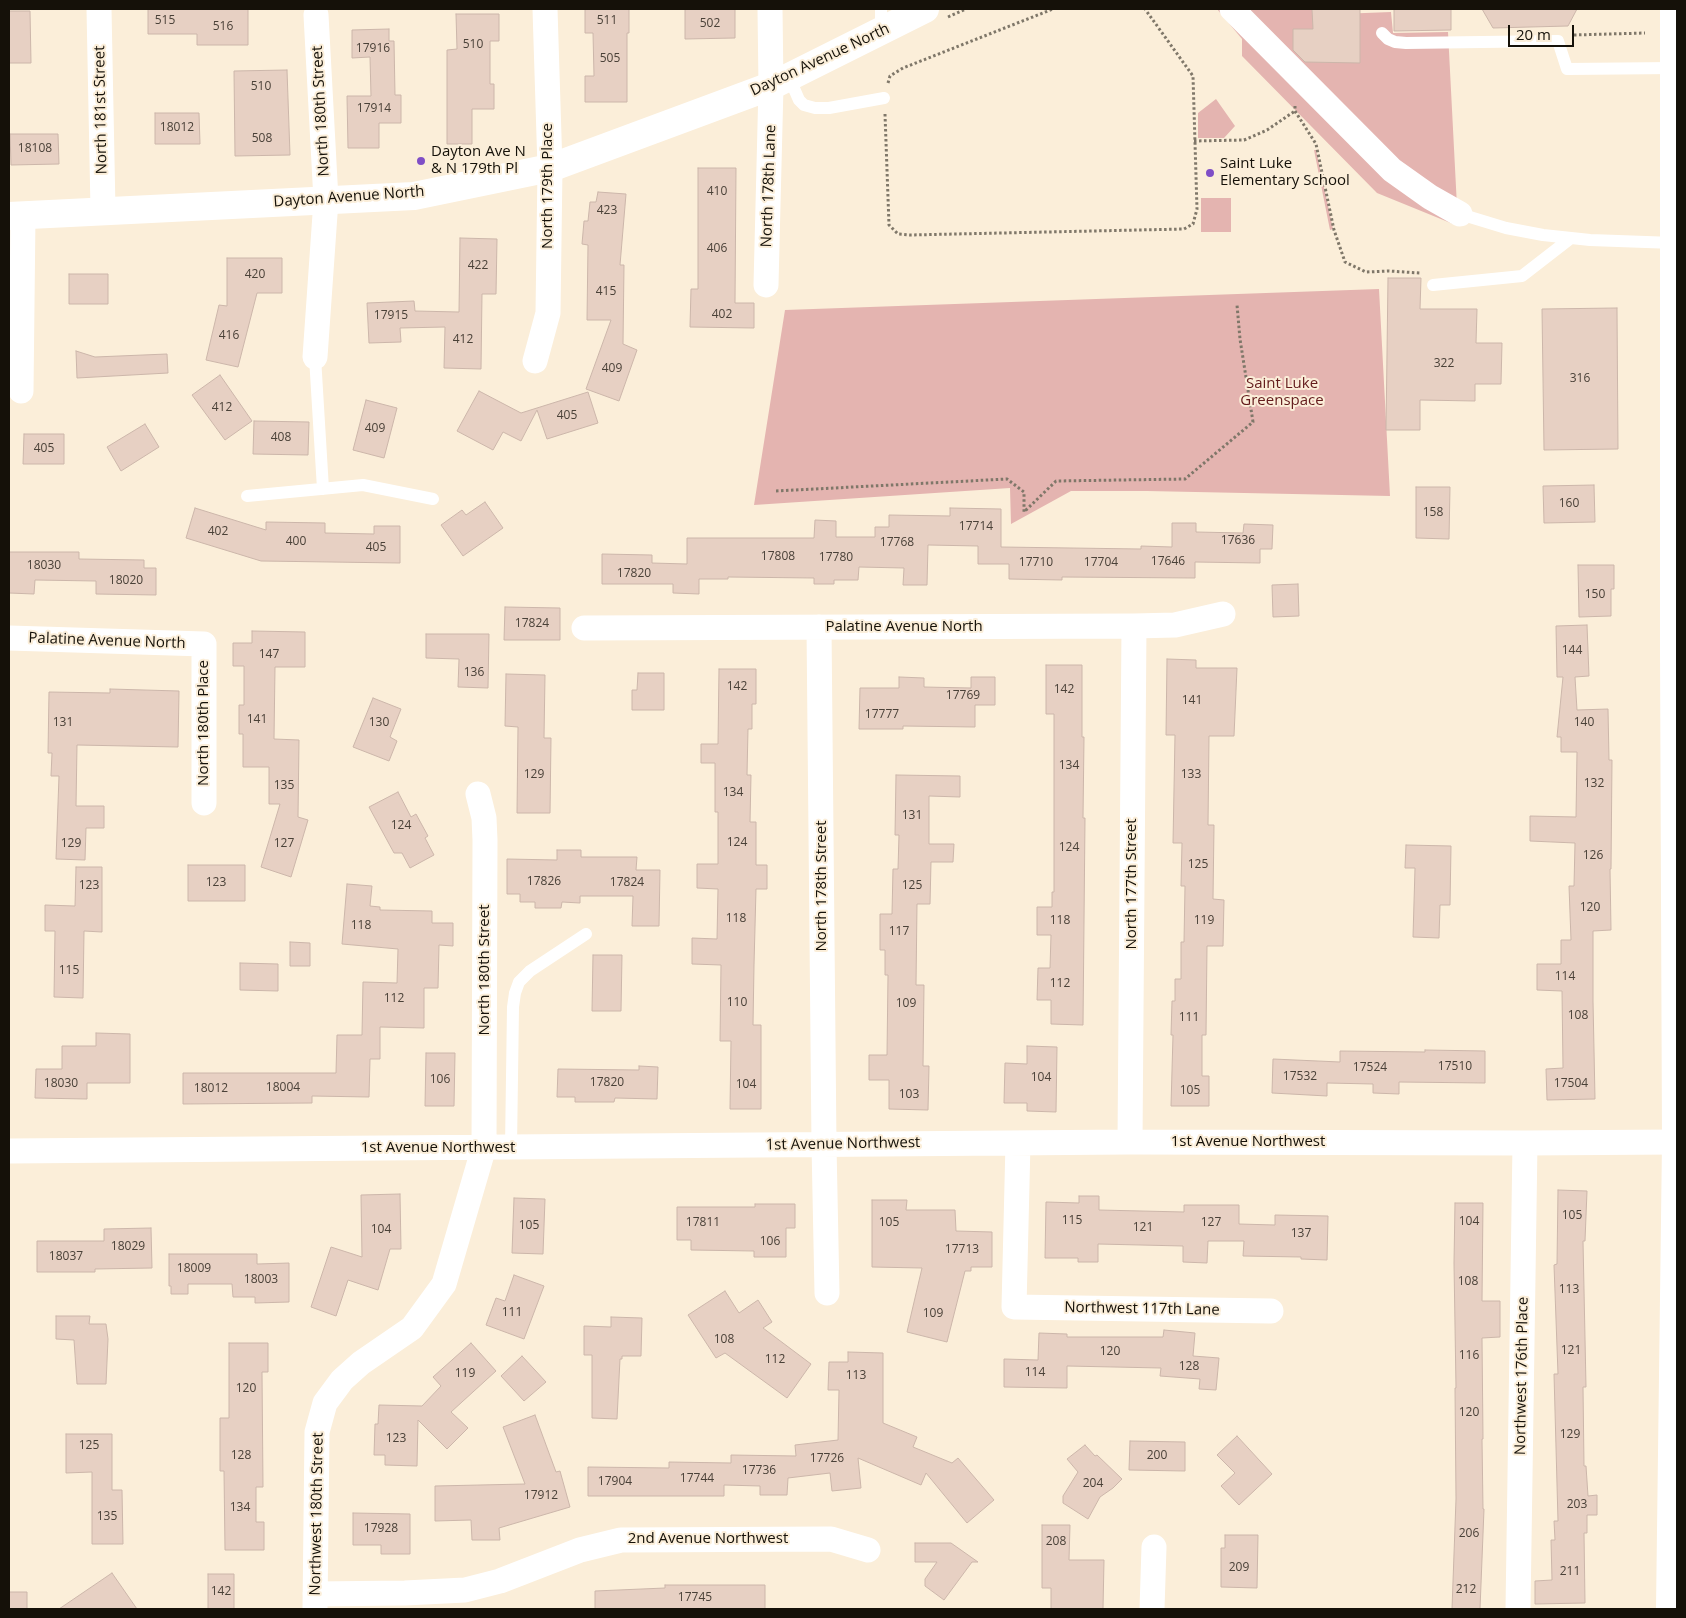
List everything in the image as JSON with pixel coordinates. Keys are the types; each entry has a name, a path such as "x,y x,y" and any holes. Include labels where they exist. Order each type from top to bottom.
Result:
{"street":[{"name":"North 181st Street","path":"99,9 104,210"},
{"name":"North 179th Place","path":"535,361 548,313 550,168 545,9"},
{"name":"North 178th Lane","path":"766,285 780,81 770,9"},
{"name":"Dayton Avenue North","path":"16,216 104,210 414,196 550,168 780,81 881,20 925,9"},
{"path":"1232,9 1392,170 1430,197 1460,214"},
{"path":"1670,1609 1674,1479 1677,1142 1674,9"},
{"name":"North 180th Street","path":"315,357 326,200 316,15"},
{"path":"16,216 21,391"},
{"name":"Palatine Avenue North","path":"584,628 1134,626 1175,624 1223,614"},
{"name":"North 177th Street","path":"1130,1142 1134,626"},
{"name":"North 178th Street","path":"819,627 827,1293"},
{"name":"Palatine Avenue North","path":"9,638 204,644"},
{"name":"North 180th Place","path":"204,644 204,803"},
{"name":"North 180th Street","path":"478,794 484,818 485,840 484,1147"},
{"name":"1st Avenue Northwest","path":"9,1151 1130,1142 1525,1144 1677,1142"},
{"name":"Northwest 117th Lane","path":"1018,1143 1014,1307 1271,1311"},
{"name":"Northwest 176th Place","path":"1518,1609 1525,1144"},
{"name":"Northwest 180th Street","path":"315,1602 317,1432 325,1403 342,1380 361,1364 412,1328 444,1284 484,1147"},
{"name":"2nd Avenue Northwest","path":"315,1602 405,1593 465,1590 500,1580 580,1550 622,1540 831,1539 868,1550"},
{"path":"1152,1609 1154,1547"}],"lane":[{"path":"1382,33 1388,39 1396,42 1558,41 1567,69 1674,68"},
{"path":"780,81 804,105 815,108 829,108 884,98"},
{"path":"1460,214 1506,228 1543,235 1628,242 1674,243"},
{"path":"1433,285 1522,276 1571,238"},
{"path":"315,357 323,489"},
{"path":"247,496 363,485 433,499"},
{"path":"511,1147 513,1007 515,993 519,982 530,971 586,934"}],"path":[{"path":"1053,9 903,68 890,76 884,98 888,225 898,234 1184,229 1193,224 1197,208 1193,76 1145,9"},
{"path":"1558,41 1565,35 1644,33"},
{"path":"1194,141 1244,140 1268,130 1295,111 1316,144 1334,230 1345,262 1366,272 1422,273 1433,285"},
{"path":"776,491 1007,479 1024,492 1024,512 1056,481 1185,479 1253,422 1240,339 1237,304"}],"green space":[{"path":"1217,9 1246,9 1251,12 1251,9 1312,9 1313,15 1391,12 1393,33 1448,32 1458,226 1377,193 1242,56 1242,39"},
{"path":"1216,99 1235,126 1224,138 1198,138 1198,113"},
{"path":"1314,150 1316,150 1333,229 1330,230"},
{"path":"1201,198 1231,198 1231,232 1201,232"},
{"name":"Saint Luke Greenspace","path":"1379,289 1390,496 1071,491 1011,524 1010,488 754,505 785,310"}],"building":[{"path":"148,9 248,9 248,45 197,45 197,34 148,34"},
{"path":"585,9 629,9 627,102 585,102 585,76 594,76 593,33 585,33"},
{"path":"685,9 735,9 735,38 685,39"},
{"path":"1312,9 1360,9 1360,63 1305,62 1293,50 1293,29 1313,29"},
{"path":"1394,9 1451,9 1451,30 1394,31"},
{"path":"1482,9 1577,9 1568,26 1493,28"},
{"path":"9,11 30,11 31,63 9,63"},
{"path":"456,14 499,14 499,41 490,41 490,84 494,84 494,109 472,109 472,144 447,144 447,50 457,49"},
{"path":"389,29 389,41 394,41 395,95 401,95 401,123 379,123 379,148 348,148 347,96 371,96 370,57 352,58 352,30"},
{"path":"287,70 290,155 235,156 234,71"},
{"path":"155,113 199,113 200,144 155,144"},
{"path":"10,134 58,134 59,164 11,165"},
{"path":"698,168 736,168 735,303 754,303 754,328 690,327 691,289 698,289"},
{"path":"598,192 626,194 620,265 624,265 623,344 637,350 619,401 586,389 611,320 587,320 588,245 582,244 584,221 588,221 590,202 596,202"},
{"path":"460,238 497,239 496,294 482,294 481,369 444,368 445,327 400,328 401,342 369,343 367,303 414,301 415,311 459,312"},
{"path":"227,258 282,258 282,293 257,293 238,367 206,360 219,305 227,306"},
{"path":"69,274 108,274 108,304 69,304"},
{"path":"1388,278 1421,278 1420,309 1477,309 1476,343 1502,343 1501,384 1475,384 1475,401 1420,400 1420,430 1386,430"},
{"path":"1617,308 1618,449 1544,450 1542,309"},
{"path":"76,351 95,357 167,354 168,373 77,378"},
{"path":"220,375 252,421 225,440 192,395"},
{"path":"479,391 521,413 588,392 598,423 547,439 537,410 521,441 503,432 493,450 457,431"},
{"path":"366,400 397,408 384,458 353,450"},
{"path":"254,421 309,422 308,455 253,454"},
{"path":"145,424 159,447 121,471 107,447"},
{"path":"24,434 64,434 64,464 23,464"},
{"path":"1594,485 1595,522 1544,523 1543,486"},
{"path":"1416,487 1450,487 1449,539 1416,538"},
{"path":"485,502 503,528 463,556 441,525 462,510 466,515"},
{"path":"195,508 266,530 266,522 325,523 325,533 374,534 374,526 400,526 400,563 261,561 186,538"},
{"path":"950,508 1001,509 1001,547 1141,549 1141,546 1172,547 1172,523 1196,523 1196,532 1243,533 1244,524 1273,525 1272,549 1260,549 1260,563 1195,562 1195,578 1062,577 1062,580 1009,579 1009,564 978,564 978,546 928,545 927,585 903,585 904,568 859,567 858,580 834,580 834,584 814,584 814,578 728,577 728,579 699,579 699,594 673,593 673,584 602,584 602,554 652,555 652,563 687,564 687,538 814,538 815,520 836,521 836,537 875,537 875,527 889,527 889,515 950,516"},
{"path":"9,552 79,552 79,559 144,560 144,568 156,568 156,595 96,594 96,581 35,580 34,594 9,593"},
{"path":"1578,565 1614,565 1614,589 1611,589 1611,616 1579,617"},
{"path":"1298,584 1299,616 1273,617 1272,585"},
{"path":"505,607 560,608 560,640 504,640"},
{"path":"1587,625 1589,676 1575,677 1577,710 1608,709 1609,760 1612,760 1611,930 1593,931 1595,1099 1547,1100 1546,1069 1563,1068 1562,991 1537,990 1537,964 1561,964 1561,940 1571,940 1569,886 1574,886 1575,843 1530,841 1530,816 1576,817 1577,752 1561,752 1561,737 1557,737 1563,677 1557,677 1556,626"},
{"path":"252,631 305,632 305,667 275,667 274,739 299,740 298,817 308,820 291,877 261,867 280,804 269,804 269,767 243,767 243,734 239,734 239,705 244,705 244,666 233,666 233,643 252,643"},
{"path":"426,634 489,634 488,688 458,687 459,659 426,658"},
{"path":"1167,659 1196,660 1196,668 1237,668 1234,736 1209,736 1208,825 1214,825 1213,899 1224,900 1223,946 1207,946 1206,1035 1202,1035 1202,1076 1209,1076 1209,1106 1171,1106 1172,1001 1175,1001 1175,979 1181,979 1181,942 1184,942 1185,886 1181,886 1182,843 1173,843 1175,735 1166,735"},
{"path":"1046,665 1082,665 1082,737 1084,737 1083,818 1085,818 1083,1025 1051,1024 1051,1000 1037,1000 1038,968 1050,968 1051,935 1037,935 1037,907 1052,907 1052,892 1054,892 1054,714 1046,714"},
{"path":"719,669 756,669 756,704 752,704 752,729 748,729 747,775 751,775 750,822 756,822 756,865 767,865 767,889 756,889 754,965 753,1025 761,1025 761,1109 730,1109 731,1041 720,1041 721,965 692,964 692,938 717,939 718,889 697,888 697,864 718,864 718,812 715,812 715,763 701,763 701,744 718,744"},
{"path":"638,673 664,673 664,710 632,710 632,690 637,690"},
{"path":"506,674 545,675 544,738 551,738 550,813 517,813 518,727 505,726"},
{"path":"899,677 924,678 924,687 971,688 971,677 995,677 995,705 975,705 975,727 903,726 903,729 859,729 860,688 899,688"},
{"path":"110,689 179,691 178,747 77,745 76,806 104,806 104,828 86,828 85,860 56,859 59,776 51,776 52,753 48,753 49,692 110,693"},
{"path":"373,698 401,709 390,737 397,741 389,761 353,747"},
{"path":"896,775 960,776 960,797 929,796 929,844 954,844 953,862 931,862 930,904 917,904 916,985 924,985 923,1066 929,1066 928,1110 889,1109 889,1080 869,1080 869,1055 887,1055 888,975 885,975 885,950 880,950 880,914 892,914 893,869 898,869 899,835 895,835"},
{"path":"398,792 411,817 416,814 428,836 425,838 434,855 410,868 402,853 394,853 369,807"},
{"path":"1406,845 1451,846 1450,905 1440,905 1439,938 1413,937 1415,868 1405,868"},
{"path":"557,850 581,850 581,857 637,857 636,870 660,870 659,926 632,926 633,896 580,896 580,903 562,902 561,908 535,908 535,902 520,902 520,894 507,894 507,859 557,860"},
{"path":"188,865 245,865 245,901 188,901"},
{"path":"76,867 102,867 102,932 84,931 83,998 54,997 55,931 45,931 45,905 75,906"},
{"path":"347,884 372,886 370,906 380,907 380,910 432,911 432,923 453,923 453,946 439,945 438,988 424,988 424,1028 380,1027 380,1059 370,1059 369,1097 312,1096 312,1103 183,1104 183,1073 336,1073 337,1035 362,1035 363,982 397,983 398,949 342,944"},
{"path":"290,942 310,943 310,966 290,966"},
{"path":"593,955 622,955 621,1011 592,1011"},
{"path":"240,963 278,964 278,991 240,990"},
{"path":"96,1033 130,1034 130,1083 87,1083 87,1099 35,1098 36,1069 62,1069 62,1046 96,1046"},
{"path":"1027,1046 1057,1047 1056,1112 1027,1111 1027,1103 1004,1103 1005,1063 1027,1064"},
{"path":"1425,1050 1485,1051 1485,1083 1399,1082 1399,1094 1373,1093 1373,1084 1327,1083 1327,1096 1272,1093 1273,1059 1340,1062 1340,1051 1425,1052"},
{"path":"426,1053 455,1053 454,1106 425,1106"},
{"path":"639,1066 658,1067 657,1099 615,1098 614,1102 575,1102 575,1097 557,1097 558,1069 639,1070"},
{"path":"1558,1190 1587,1191 1585,1241 1583,1241 1586,1387 1583,1387 1584,1466 1586,1466 1588,1496 1597,1495 1597,1515 1587,1515 1587,1533 1584,1533 1585,1603 1535,1604 1535,1581 1552,1580 1551,1540 1555,1540 1554,1521 1558,1521 1554,1374 1558,1374 1554,1265 1557,1264"},
{"path":"400,1194 401,1249 390,1249 378,1290 348,1280 336,1316 311,1307 331,1247 362,1257 361,1195"},
{"path":"1079,1196 1099,1196 1099,1210 1184,1212 1184,1205 1239,1205 1239,1224 1275,1225 1275,1215 1328,1216 1327,1260 1301,1259 1301,1257 1243,1256 1244,1241 1208,1241 1207,1263 1183,1262 1183,1246 1098,1244 1098,1262 1078,1262 1078,1258 1045,1258 1046,1202 1079,1203"},
{"path":"514,1198 545,1199 543,1254 512,1253"},
{"path":"872,1200 907,1200 906,1210 955,1210 956,1231 992,1232 992,1267 971,1267 971,1271 965,1271 947,1342 907,1332 922,1268 872,1267"},
{"path":"1455,1203 1483,1203 1482,1301 1500,1301 1500,1337 1482,1338 1484,1509 1480,1609 1452,1609 1456,1499"},
{"path":"755,1204 795,1204 795,1228 786,1228 786,1257 754,1257 754,1251 691,1250 691,1240 677,1240 677,1207 755,1207"},
{"path":"151,1228 152,1268 95,1269 95,1272 37,1272 37,1241 104,1241 104,1229"},
{"path":"169,1254 257,1254 257,1264 289,1263 289,1302 255,1303 255,1297 233,1297 232,1284 188,1284 188,1294 171,1294 171,1286 169,1286"},
{"path":"514,1275 544,1286 524,1339 486,1325 496,1298 505,1301"},
{"path":"725,1291 739,1313 758,1300 772,1322 763,1328 811,1364 787,1398 725,1353 716,1358 688,1315"},
{"path":"56,1316 90,1316 89,1324 106,1324 108,1339 106,1384 77,1384 74,1340 56,1339"},
{"path":"611,1317 642,1318 641,1356 622,1356 622,1359 620,1359 617,1419 592,1418 592,1355 584,1355 584,1326 611,1327"},
{"path":"1164,1330 1195,1333 1193,1356 1219,1358 1216,1390 1199,1389 1200,1379 1160,1376 1161,1368 1067,1366 1067,1388 1004,1387 1004,1359 1038,1360 1039,1333 1067,1334 1067,1337 1163,1337"},
{"path":"229,1343 268,1343 268,1372 262,1372 263,1487 256,1487 256,1522 264,1522 264,1550 225,1550 224,1471 220,1471 220,1418 229,1418"},
{"path":"471,1343 496,1371 451,1412 468,1428 447,1449 418,1420 417,1466 385,1465 385,1455 374,1455 375,1424 378,1424 379,1405 422,1406 441,1386 433,1377"},
{"path":"848,1352 883,1353 883,1423 917,1437 913,1447 952,1463 958,1458 994,1500 967,1523 926,1473 921,1485 858,1458 861,1488 832,1491 830,1473 788,1478 787,1495 760,1495 760,1486 724,1485 724,1496 588,1496 588,1467 669,1468 669,1462 731,1463 731,1455 796,1456 795,1445 838,1440 839,1390 828,1390 829,1362 848,1362"},
{"path":"522,1356 546,1382 524,1401 501,1376"},
{"path":"535,1415 556,1472 560,1471 570,1507 499,1528 500,1540 472,1540 471,1520 435,1521 435,1486 525,1484 503,1427"},
{"path":"66,1434 112,1434 112,1490 122,1490 123,1544 92,1544 92,1472 66,1473"},
{"path":"1237,1436 1272,1474 1239,1505 1221,1486 1235,1473 1217,1455"},
{"path":"1130,1441 1185,1442 1185,1471 1129,1470"},
{"path":"1085,1445 1122,1479 1100,1497 1088,1519 1063,1503 1063,1496 1078,1472 1067,1459"},
{"path":"353,1513 410,1514 410,1554 381,1554 381,1545 353,1545"},
{"path":"1042,1525 1070,1525 1069,1560 1104,1560 1103,1609 1051,1609 1051,1588 1042,1588"},
{"path":"1225,1535 1258,1535 1257,1588 1221,1587 1221,1548 1225,1548"},
{"path":"915,1543 951,1543 978,1562 972,1562 944,1600 925,1586 925,1579 937,1562 915,1562"},
{"path":"112,1573 137,1609 59,1609"},
{"path":"208,1574 234,1574 234,1609 208,1609"},
{"path":"665,1585 765,1585 765,1609 595,1609 595,1591 665,1588"},
{"path":"9,1592 27,1592 27,1609 9,1609"}],"place":[{"name":"Dayton Ave N & N 179th Pl","path":"421,161"},
{"name":"Saint Luke Elementary School","path":"1210,173"}]}
